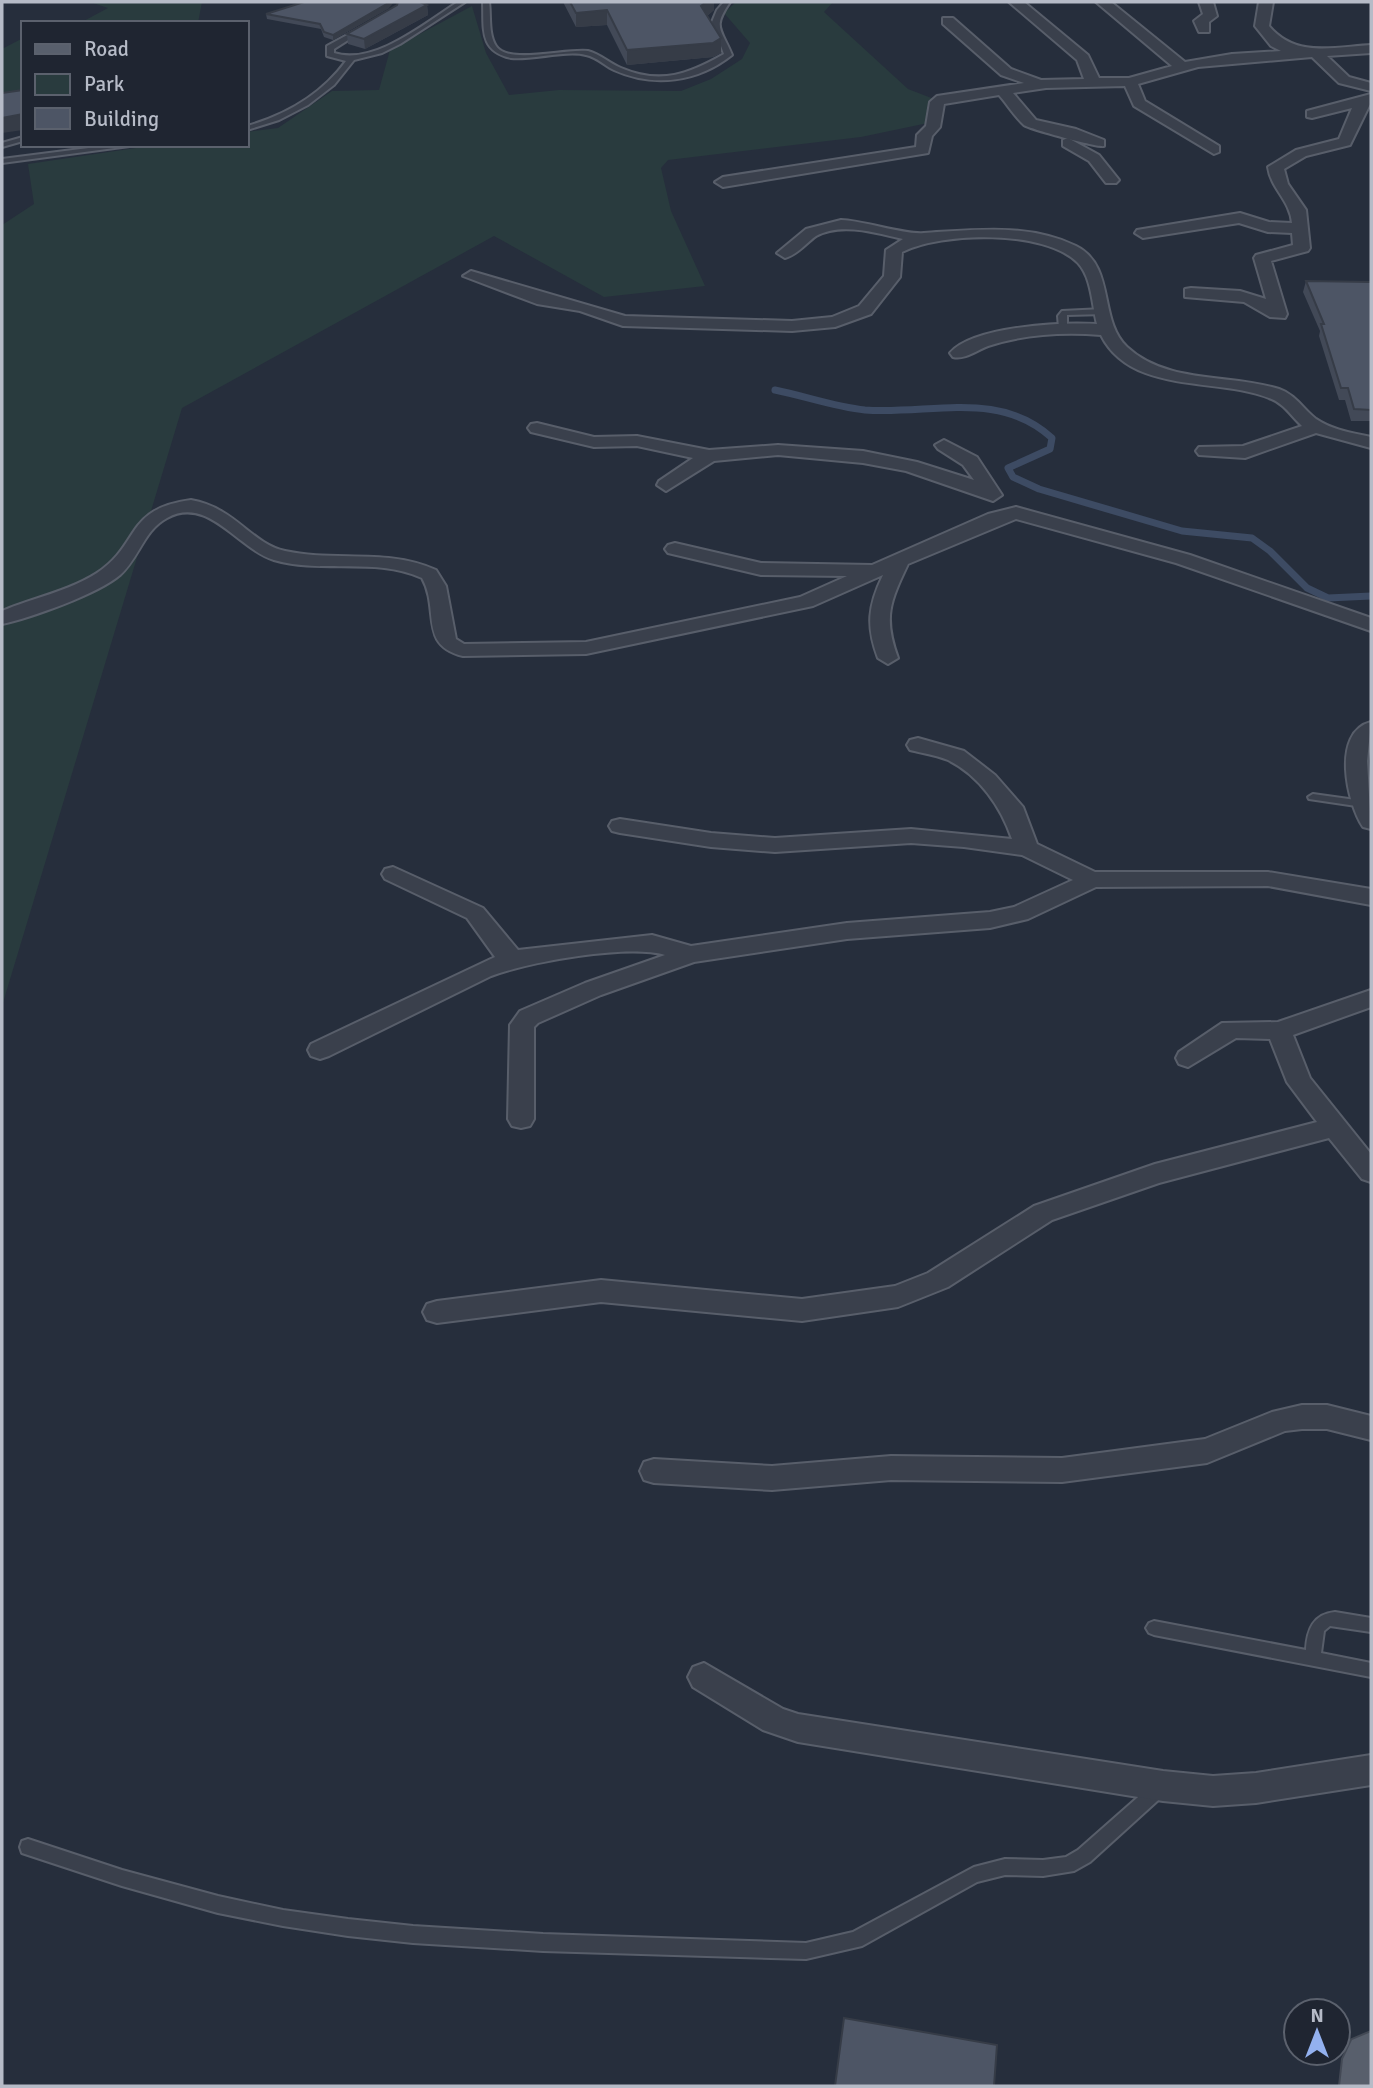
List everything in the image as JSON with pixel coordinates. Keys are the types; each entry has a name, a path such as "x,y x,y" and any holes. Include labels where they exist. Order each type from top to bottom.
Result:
{"main road":[{"path":"1368,2086 1371,2059"}],"street":[{"path":"1016,2 1083,58 1093,82"},
{"path":"1103,2 1182,67"},
{"path":"1204,29 1201,21 1210,16 1206,2"},
{"path":"1266,2 1262,26 1276,43 1300,53"},
{"path":"948,21 1006,72 1046,84"},
{"path":"723,182 918,152 925,148 925,135 933,127 937,102 1046,84 1130,82 1182,67 1232,58 1371,49"},
{"path":"1315,52 1344,80 1368,95"},
{"path":"1130,82 1139,103 1214,149"},
{"path":"1002,90 1031,123 1094,158 1111,180"},
{"path":"1312,114 1368,95"},
{"path":"1191,293 1245,297 1259,301 1272,313 1279,314 1262,258 1300,251 1300,213 1295,201 1278,184 1276,167 1301,153 1345,142 1368,95"},
{"path":"1031,123 1071,132 1099,143"},
{"path":"1143,233 1240,218 1268,227 1299,228"},
{"path":"785,253 812,232 834,226 860,227 924,238 970,234 1045,240 1078,254 1098,286 1106,330 1114,347 1137,362 1181,377 1282,396 1316,426 1371,443"},
{"path":"471,276 542,300 583,307 623,321 686,320 768,326 820,324 849,318 865,310 892,277 894,250 924,238"},
{"path":"959,353 990,338 1063,328 1106,330"},
{"path":"1205,451 1245,452 1316,426"},
{"path":"537,428 594,443 637,441 709,456 778,450 863,457 910,466 988,491 1016,513 1061,523 1183,559 1371,625"},
{"path":"944,445 970,461 988,491"},
{"path":"666,485 709,456"},
{"path":"2,618 102,579 128,555 138,531 150,519 188,506 223,515 256,544 281,556 401,566 430,575 436,584 446,640 452,647 463,650 598,646 806,602 898,564 995,518 1016,513"},
{"path":"675,549 761,569 876,571"},
{"path":"888,658 878,632 876,617 898,564"},
{"path":"1367,813 1356,772 1365,755 1364,735 1371,728"},
{"path":"918,745 956,756 987,780 1012,807 1027,848"},
{"path":"620,826 711,840 775,845 911,836 1027,848 1092,880"},
{"path":"393,874 475,913 503,951 514,959"},
{"path":"521,1119 522,1025 528,1017 593,989 691,954 870,928 990,920 1020,914 1092,880 1228,877 1268,879 1371,897"},
{"path":"320,1050 483,970 514,959 605,946 652,943 691,954"},
{"path":"1188,1058 1231,1029 1279,1031 1371,998"},
{"path":"1279,1031 1299,1082 1371,1172"},
{"path":"437,1312 601,1291 646,1293 802,1310 832,1308 898,1296 938,1280 1043,1213 1154,1174 1335,1127"},
{"path":"653,1471 772,1478 891,1468 1062,1470 1207,1451 1282,1420 1302,1417 1327,1418 1371,1428"},
{"path":"704,1677 774,1720 798,1728 1163,1786 1213,1791 1256,1788 1371,1770"}],"lane":[{"path":"370,24 329,51 334,57 351,60 381,51 462,2"},
{"path":"486,2 491,42 493,49 500,54 518,57 583,52 599,55 610,66 637,76 671,79 705,69 728,55 713,26 715,15 727,2"},
{"path":"248,128 281,118 297,109 339,75 351,60"},
{"path":"2,145 21,140"},
{"path":"2,161 117,147"},
{"path":"1063,328 1062,316 1065,313 1103,312"},
{"path":"1313,797 1367,813"},
{"path":"1313,1657 1313,1632 1317,1625 1331,1618 1371,1625"},
{"path":"1154,1628 1371,1670"},
{"path":"28,1847 138,1885 282,1918 467,1940 806,1951 856,1940 974,1874 1005,1867 1043,1868 1068,1865 1083,1856 1163,1786"}],"green space":[{"path":"90,2 202,2 198,21 84,21 108,8"},
{"path":"736,2 833,2 824,12 908,89 934,99 928,123 861,137 668,160 661,168 671,211 705,286 604,297 494,236 182,408 2,1006 2,225 34,204 28,164 143,147 248,147 248,132 278,128 332,91 379,90 390,50 472,6 486,53 509,95 559,90 681,91 711,79 742,59 750,43 724,13"},
{"path":"21,39 21,96 2,102 2,49"}],"building":[{"path":"304,2 390,2 333,35 324,32 320,24 266,14"},
{"path":"398,2 420,2 427,5 364,39 347,34 397,5"},
{"path":"570,2 706,2 701,6 721,38 713,43 627,50 607,10 576,13"},
{"path":"21,90 21,114 2,118 2,93"},
{"path":"1306,281 1371,282 1371,410 1354,409 1348,388 1341,388 1321,324 1324,324"},
{"path":"844,2018 997,2045 994,2086 835,2086"}],"waterway":[{"path":"775,390 865,410 963,408 1010,414 1031,423 1052,438 1050,449 1008,468 1013,477 1039,489 1182,531 1252,538 1270,551 1307,588 1328,598 1371,596"}]}
